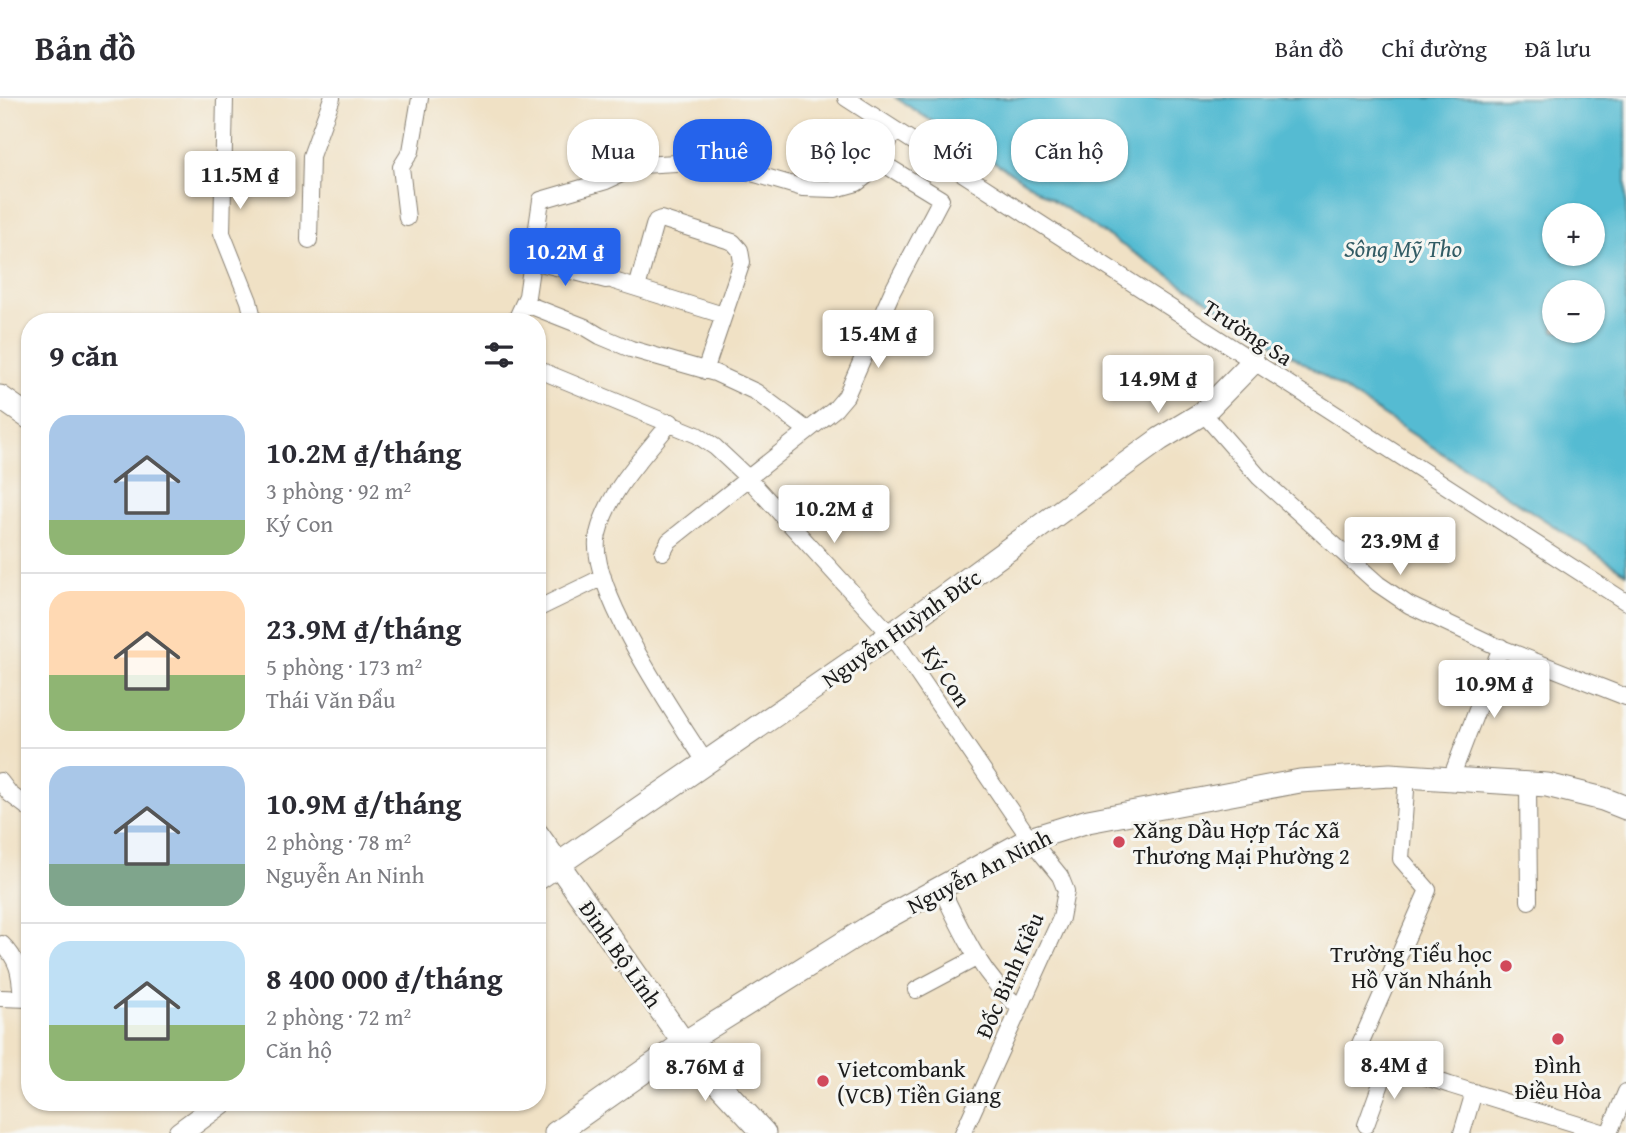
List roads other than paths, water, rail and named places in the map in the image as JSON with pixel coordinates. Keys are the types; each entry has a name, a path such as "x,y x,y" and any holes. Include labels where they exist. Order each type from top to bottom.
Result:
{"street":[{"path":"225,98 222,233 252,313"},
{"path":"309,240 311,156 332,98"},
{"path":"407,218 401,167 411,151 420,98"},
{"name":"Trường Sa","path":"846,98 878,119"},
{"name":"Trường Sa","path":"895,130 1626,602"},
{"path":"519,313 527,296 541,200 606,181 641,165 711,161 803,188 835,189 860,182"},
{"path":"663,552 669,541 835,409 846,396 897,283 941,199 895,171"},
{"path":"637,288 656,221 660,219 733,242 740,250 742,262 705,371"},
{"path":"533,261 610,280 723,315"},
{"path":"524,303 631,349 705,371 756,392 807,430"},
{"name":"Nguyễn Huỳnh Đức","path":"546,873 891,635 1160,439 1202,413 1252,362"},
{"name":"Ký Con","path":"546,373 697,435 715,447 747,477 891,635 1030,839"},
{"path":"0,397 21,412"},
{"path":"1202,413 1259,477 1378,584 1409,605 1501,648 1626,697"},
{"path":"671,422 616,491 598,532 596,546 607,589 647,670 706,763"},
{"path":"546,605 603,577"},
{"path":"1451,778 1501,648"},
{"path":"1406,776 1401,859 1428,890 1356,1053 1607,1133 1626,1092"},
{"name":"Nguyễn An Ninh","path":"556,1133 684,1043 871,926 1030,839 1088,821 1300,781 1406,776 1559,787 1626,808"},
{"path":"0,781 21,802"},
{"path":"1528,783 1530,901"},
{"name":"Đốc Binh Kiều","path":"963,1133 1061,918 1066,891 1060,876 1030,839"},
{"name":"Đinh Bộ Lĩnh","path":"546,848 684,1043 764,1133"},
{"path":"941,888 964,936 1000,991 1020,1008"},
{"path":"2,944 15,956 21,980"},
{"path":"916,990 978,957"},
{"path":"0,999 21,999"},
{"path":"1366,1125 1388,1064"},
{"path":"1462,1133 1474,1092"},
{"path":"180,1133 210,1111"}],"water":[{"name":"Sông Mỹ Tho","path":"896,98 1626,98 1626,573 1025,182 1128,182 1128,119 1011,119 1011,173 997,164 997,119 928,119"}],"place":[{"name":"Xăng Dầu Hợp Tác Xã Thương Mại Phường 2","path":"1119,842"},
{"name":"Trường Tiểu học Hồ Văn Nhánh","path":"1506,966"},
{"name":"Đình Điều Hòa","path":"1558,1039"},
{"name":"Vietcombank (VCB) Tiền Giang","path":"823,1081"}]}
